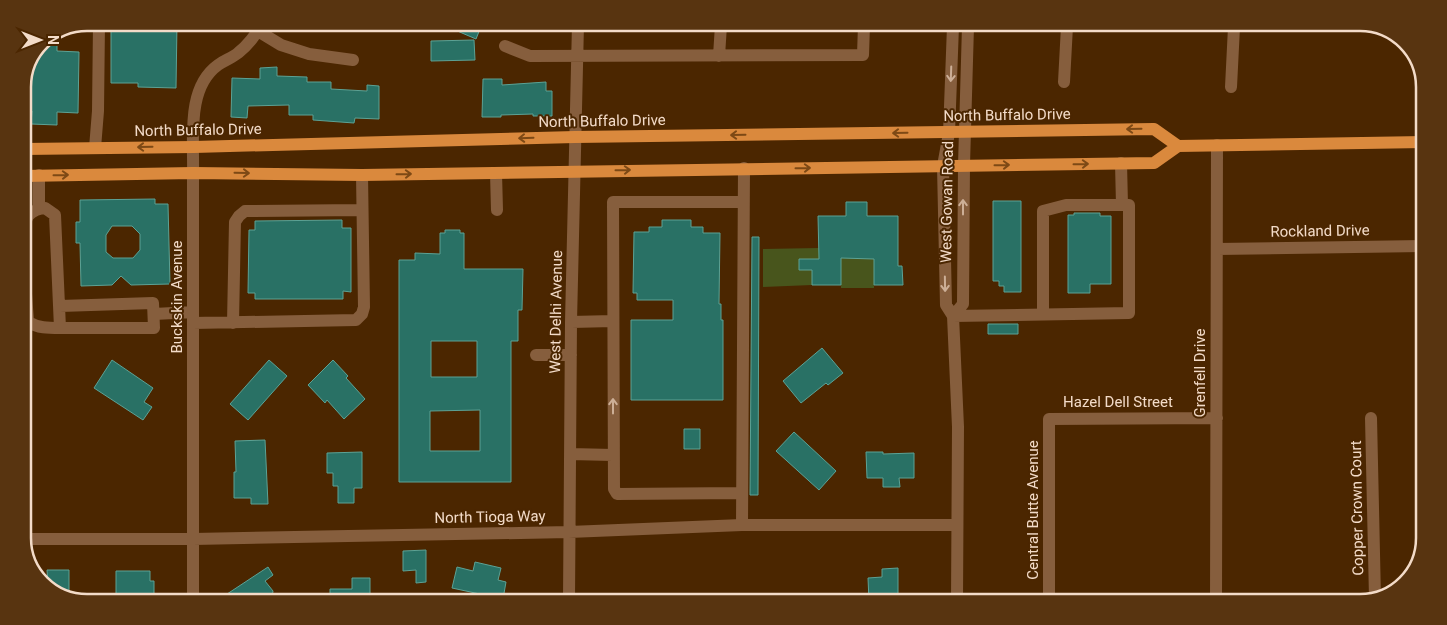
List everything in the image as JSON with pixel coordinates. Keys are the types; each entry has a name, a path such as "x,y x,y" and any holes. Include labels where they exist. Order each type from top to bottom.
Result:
{"main road":[{"name":"North Buffalo Drive","path":"31,149 194,147 575,137 1154,129 1178,146"},
{"path":"31,176 193,173 362,175 1154,163 1178,146 1416,142"}],"street":[{"path":"95,148 98,111 99,31"},
{"name":"Buckskin Avenue","path":"193,594 193,173 196,100 205,79 217,66 239,53 257,31"},
{"path":"265,31 281,45 309,54 353,60"},
{"name":"West Delhi Avenue","path":"568,594 571,322 578,31"},
{"path":"719,56 721,31"},
{"path":"505,46 530,56 863,55 864,31"},
{"name":"West Gowan Road","path":"953,31 949,133 943,166 946,305 953,316 958,427 957,594"},
{"name":"West Gowan Road","path":"953,316 963,304 964,132 968,31"},
{"path":"1064,82 1067,31"},
{"path":"1231,87 1234,31"},
{"name":"Grenfell Drive","path":"1216,594 1217,145"},
{"path":"1121,163 1122,205"},
{"path":"742,526 744,168"},
{"path":"496,173 496,210"},
{"path":"154,314 233,323 356,320 362,314 364,307 362,175"},
{"path":"39,176 39,208"},
{"path":"742,493 617,494 614,489 613,202 743,202"},
{"path":"953,316 1129,313 1129,204 1066,205 1043,211 1043,314"},
{"path":"31,214 39,208 45,208 55,216 60,328"},
{"path":"233,323 235,222 238,216 245,211 362,210"},
{"name":"Rockland Drive","path":"1217,249 1416,246"},
{"path":"31,324 34,326 60,328 154,328 153,303 60,306"},
{"path":"571,322 613,321"},
{"path":"536,355 571,355"},
{"name":"Hazel Dell Street","path":"1049,419 1217,418"},
{"name":"Copper Crown Court","path":"1371,418 1375,592"},
{"name":"Central Butte Avenue","path":"1049,419 1049,594"},
{"path":"570,454 613,454"},
{"name":"North Tioga Way","path":"31,539 569,532 742,526 957,526"}],"green space":[{"path":"841,240 874,240 874,288 841,288"},
{"path":"819,248 819,267 812,267 812,285 763,287 763,249"}],"building":[{"path":"111,31 177,31 176,88 138,87 138,83 111,83"},
{"path":"457,31 479,31 476,39"},
{"path":"474,40 475,60 431,61 431,41"},
{"path":"65,51 79,52 78,113 57,112 57,125 31,124 31,84 36,65 65,65"},
{"path":"277,67 277,76 307,77 307,82 331,82 331,89 367,91 367,85 379,86 379,119 355,118 354,123 313,120 313,115 289,115 289,105 248,106 247,118 231,117 232,78 260,79 260,68"},
{"path":"483,79 502,79 502,85 546,82 546,91 552,91 552,116 533,116 533,114 482,117"},
{"path":"155,199 155,204 168,204 170,284 131,285 121,276 112,285 81,286 80,243 76,243 76,222 80,222 80,200","holes":["112,226 132,226 140,234 140,250 133,258 113,258 106,252 106,235"]},
{"path":"993,201 1021,201 1021,292 1004,292 1004,286 999,286 999,281 993,281"},
{"path":"846,202 867,202 867,216 898,216 898,266 902,266 903,285 874,285 874,259 841,258 841,285 812,285 812,270 799,270 799,259 819,259 818,216 846,216"},
{"path":"1074,213 1100,213 1100,216 1111,216 1111,284 1090,284 1090,293 1068,293 1068,215 1074,215"},
{"path":"342,220 342,228 351,228 351,292 343,291 343,299 255,299 255,293 248,293 249,230 255,230 255,221"},
{"path":"662,220 691,220 691,227 703,227 703,233 720,233 719,304 721,304 721,320 723,320 723,400 631,400 631,320 673,320 673,300 637,300 637,293 633,293 634,232 649,232 649,227 662,227"},
{"path":"445,230 460,230 460,233 464,233 464,269 523,269 522,310 518,310 518,341 511,341 511,482 399,482 399,260 415,260 415,253 440,254 440,233 445,233","holes":["431,341 477,341 477,377 431,377","480,410 480,451 430,451 430,411"]},
{"path":"752,237 759,237 758,495 750,495"},
{"path":"988,324 1018,324 1018,334 988,334"},
{"path":"822,348 843,373 828,385 826,383 801,403 783,381"},
{"path":"112,360 153,388 144,402 152,407 143,420 94,388"},
{"path":"269,360 287,376 248,420 230,404"},
{"path":"333,360 365,399 344,419 327,400 325,403 308,385"},
{"path":"684,429 700,429 700,449 684,449"},
{"path":"794,432 836,471 819,490 776,451"},
{"path":"265,440 268,504 251,504 251,498 234,498 234,472 236,472 235,441"},
{"path":"362,452 362,488 354,488 354,503 338,503 338,486 333,486 333,473 327,473 327,453"},
{"path":"866,452 883,452 883,454 914,453 914,478 899,478 900,487 883,487 883,478 867,478"},
{"path":"426,550 426,582 416,583 416,570 403,571 403,551"},
{"path":"475,562 501,568 498,580 506,582 504,594 480,594 452,588 457,567 473,571"},
{"path":"268,567 273,575 265,581 273,591 273,594 227,594"},
{"path":"898,568 898,594 869,594 868,578 882,577 882,569"},
{"path":"47,570 69,570 69,590 56,584 47,577"},
{"path":"116,571 150,571 150,581 154,581 154,594 116,594"},
{"path":"352,578 370,578 370,594 330,594 330,589 352,589"}]}
